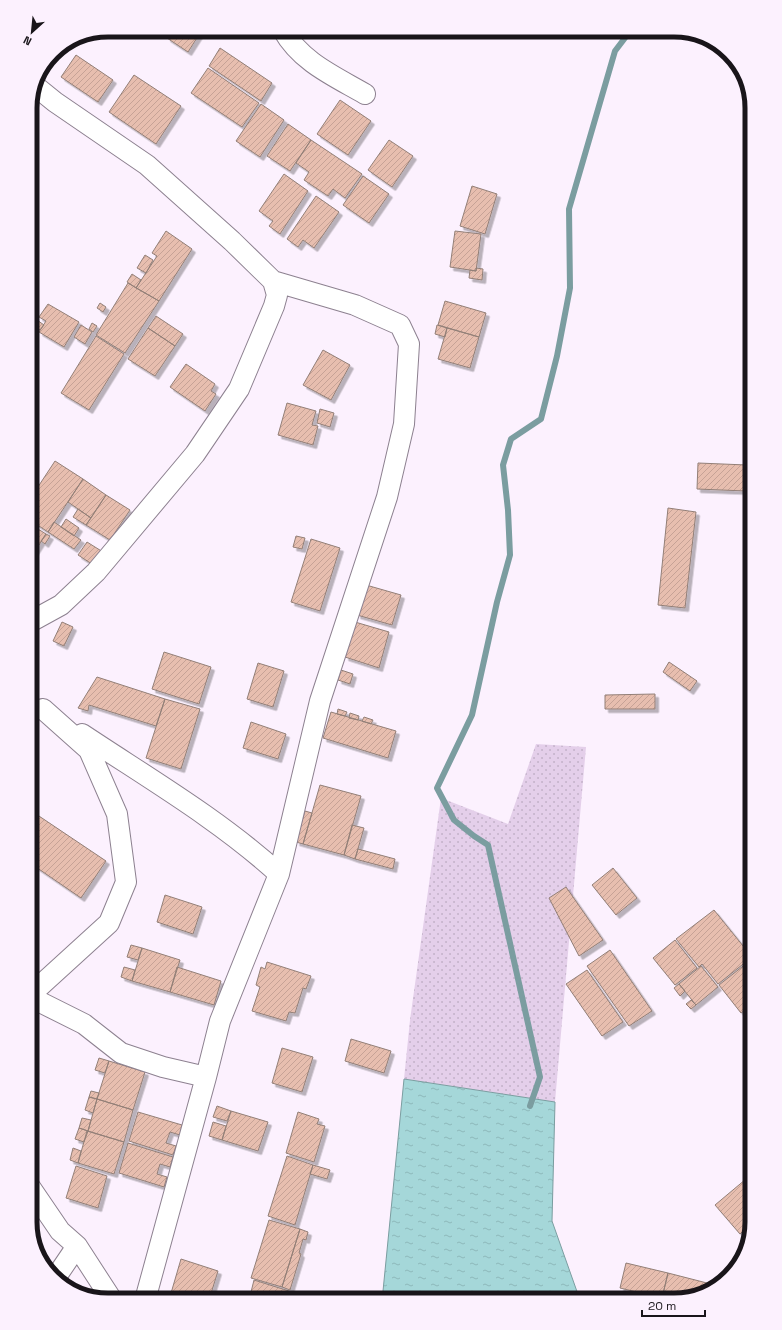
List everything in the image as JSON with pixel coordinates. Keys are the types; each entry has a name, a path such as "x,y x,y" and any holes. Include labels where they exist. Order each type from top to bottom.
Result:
{"street":[{"path":"287,37 290,42 316,66 365,94"},
{"path":"37,618 61,605 96,572 195,454 239,389 274,306 277,295 272,282 232,241 147,165 55,102 39,89"},
{"path":"147,1293 220,1021 279,874 320,701 387,498 404,424 409,344 400,325 355,305 272,282"},
{"path":"37,704 194,808 260,856 279,874"},
{"path":"37,704 89,750 117,814 126,882 110,922 37,990"},
{"path":"37,1000 84,1024 121,1053 163,1067 206,1077"},
{"path":"37,1197 60,1230 77,1246 107,1293"},
{"path":"59,1273 77,1246"}],"shaded area":[{"path":"536,744 586,747 555,1102 404,1079 410,1020 441,798 508,824"}],"water":[{"path":"404,1079 555,1102 552,1221 578,1293 382,1293"}],"building":[{"path":"168,37 198,37 188,52"},
{"path":"220,48 272,83 261,101 209,66"},
{"path":"76,55 113,80 98,102 61,77"},
{"path":"208,68 259,103 242,127 191,93"},
{"path":"134,75 181,106 156,144 109,112"},
{"path":"340,100 371,121 348,155 317,134"},
{"path":"261,104 284,120 260,157 236,141"},
{"path":"288,124 311,140 290,171 267,156"},
{"path":"311,140 362,174 345,198 333,189 328,196 304,180 309,172 296,163"},
{"path":"389,140 413,156 392,187 368,170"},
{"path":"284,174 308,191 280,234 269,226 273,221 259,211"},
{"path":"363,176 389,194 369,223 343,205"},
{"path":"472,186 497,194 485,234 460,226"},
{"path":"316,196 339,212 314,248 303,240 298,247 287,239"},
{"path":"166,231 192,249 159,301 136,288 157,256 152,253"},
{"path":"455,231 481,234 476,271 450,267"},
{"path":"145,255 153,260 146,273 137,268"},
{"path":"476,268 483,269 482,280 469,278 470,270 476,271"},
{"path":"132,274 141,280 136,288 127,282"},
{"path":"128,283 159,301 125,353 96,335"},
{"path":"445,301 486,313 479,337 438,325"},
{"path":"100,303 106,307 103,312 97,308"},
{"path":"48,304 79,322 64,347 39,332 46,321 39,317"},
{"path":"156,316 183,334 175,346 148,328"},
{"path":"37,320 44,325 40,330 37,328"},
{"path":"92,323 97,326 93,332 89,329"},
{"path":"81,325 92,332 85,344 74,337"},
{"path":"437,325 447,328 445,337 435,334"},
{"path":"148,328 175,346 155,376 128,359"},
{"path":"447,328 479,337 470,368 438,359"},
{"path":"96,336 124,354 89,410 61,393"},
{"path":"323,350 350,365 331,400 303,385"},
{"path":"186,364 215,384 211,391 216,394 205,411 170,387"},
{"path":"287,403 316,411 312,425 318,426 313,445 278,435"},
{"path":"320,409 334,413 330,427 317,423"},
{"path":"55,461 83,479 48,532 37,525 37,488"},
{"path":"698,463 745,465 745,491 697,489"},
{"path":"83,479 106,495 91,518 68,502"},
{"path":"106,495 130,510 110,540 86,525"},
{"path":"668,508 696,512 685,608 658,605"},
{"path":"78,509 91,518 86,525 73,517"},
{"path":"66,519 79,528 74,536 61,527"},
{"path":"54,522 81,540 74,549 48,532"},
{"path":"37,528 46,534 37,548"},
{"path":"46,534 50,536 45,544 41,541"},
{"path":"296,536 305,538 302,549 293,547"},
{"path":"311,539 340,548 320,611 291,602"},
{"path":"87,542 103,552 95,566 78,555"},
{"path":"366,585 401,595 392,625 357,615"},
{"path":"62,622 73,627 64,646 53,641"},
{"path":"355,622 389,632 379,668 345,657"},
{"path":"164,652 211,667 199,704 152,689"},
{"path":"669,662 697,681 690,691 663,672"},
{"path":"258,663 284,671 273,707 247,699"},
{"path":"341,670 353,674 350,684 338,680"},
{"path":"97,677 165,699 156,726 89,705 88,711 78,708"},
{"path":"655,694 655,709 605,709 605,695"},
{"path":"165,699 200,709 181,769 146,758"},
{"path":"338,709 347,712 345,716 337,714"},
{"path":"331,712 396,731 388,758 323,738"},
{"path":"350,713 359,716 358,720 349,718"},
{"path":"364,717 373,720 371,724 362,721"},
{"path":"251,722 286,734 278,759 243,748"},
{"path":"320,785 361,796 344,855 303,844"},
{"path":"305,811 312,813 303,844 296,842"},
{"path":"37,815 106,861 81,898 37,868"},
{"path":"352,825 364,828 355,859 344,855"},
{"path":"358,849 395,859 393,869 355,859"},
{"path":"613,868 637,898 616,915 592,885"},
{"path":"566,887 603,940 579,956 549,898"},
{"path":"165,895 202,907 193,934 157,922"},
{"path":"714,910 745,948 745,963 718,984 702,964 699,967 676,939"},
{"path":"675,940 697,968 675,985 653,958"},
{"path":"131,945 142,948 138,960 127,957"},
{"path":"142,948 180,960 170,992 132,981"},
{"path":"610,950 652,1011 629,1026 587,966"},
{"path":"267,962 311,976 306,989 303,988 295,1013 289,1012 286,1021 252,1011 260,987 256,985 261,967 265,969"},
{"path":"745,965 745,1010 741,1013 719,985"},
{"path":"701,966 718,987 696,1005 679,984"},
{"path":"124,967 135,970 132,981 121,977"},
{"path":"177,967 221,981 214,1005 170,992"},
{"path":"587,970 623,1022 602,1036 566,984"},
{"path":"679,984 685,991 680,996 674,988"},
{"path":"691,1000 696,1005 691,1009 686,1004"},
{"path":"351,1039 391,1051 384,1073 345,1061"},
{"path":"282,1048 313,1057 302,1092 272,1083"},
{"path":"99,1058 109,1061 105,1073 95,1070"},
{"path":"109,1061 145,1072 133,1110 97,1099"},
{"path":"91,1091 99,1093 97,1099 89,1097"},
{"path":"89,1097 97,1099 93,1113 85,1110"},
{"path":"97,1099 133,1110 124,1142 88,1131"},
{"path":"217,1106 231,1111 227,1121 213,1117"},
{"path":"231,1111 268,1122 258,1151 222,1140"},
{"path":"138,1112 182,1125 180,1135 170,1132 166,1143 176,1146 173,1155 129,1141"},
{"path":"298,1112 319,1119 317,1124 325,1126 314,1162 286,1153"},
{"path":"82,1118 91,1120 88,1131 79,1128"},
{"path":"213,1122 226,1126 222,1140 209,1136"},
{"path":"79,1128 88,1131 84,1142 75,1139"},
{"path":"87,1131 124,1142 114,1174 78,1163"},
{"path":"128,1143 173,1157 170,1167 160,1164 157,1174 167,1177 164,1187 119,1173"},
{"path":"73,1148 81,1151 78,1163 70,1160"},
{"path":"287,1156 313,1165 295,1225 268,1216"},
{"path":"313,1165 330,1170 327,1179 310,1174"},
{"path":"76,1166 107,1176 98,1208 66,1198"},
{"path":"745,1180 745,1222 744,1230 740,1234 715,1205"},
{"path":"269,1220 300,1229 282,1287 251,1278"},
{"path":"300,1229 308,1232 306,1240 303,1239 299,1253 301,1254 290,1290 282,1287"},
{"path":"181,1259 218,1271 211,1293 171,1293"},
{"path":"626,1263 668,1273 663,1293 641,1293 620,1288"},
{"path":"668,1273 707,1283 706,1286 688,1292 663,1293"},
{"path":"254,1280 289,1291 289,1293 251,1293"}],"waterway":[{"path":"530,1106 540,1077 488,845 454,820 437,788 472,715 497,602 510,555 508,510 503,465 511,439 541,419 557,356 570,288 569,209 615,51 626,37"}]}
